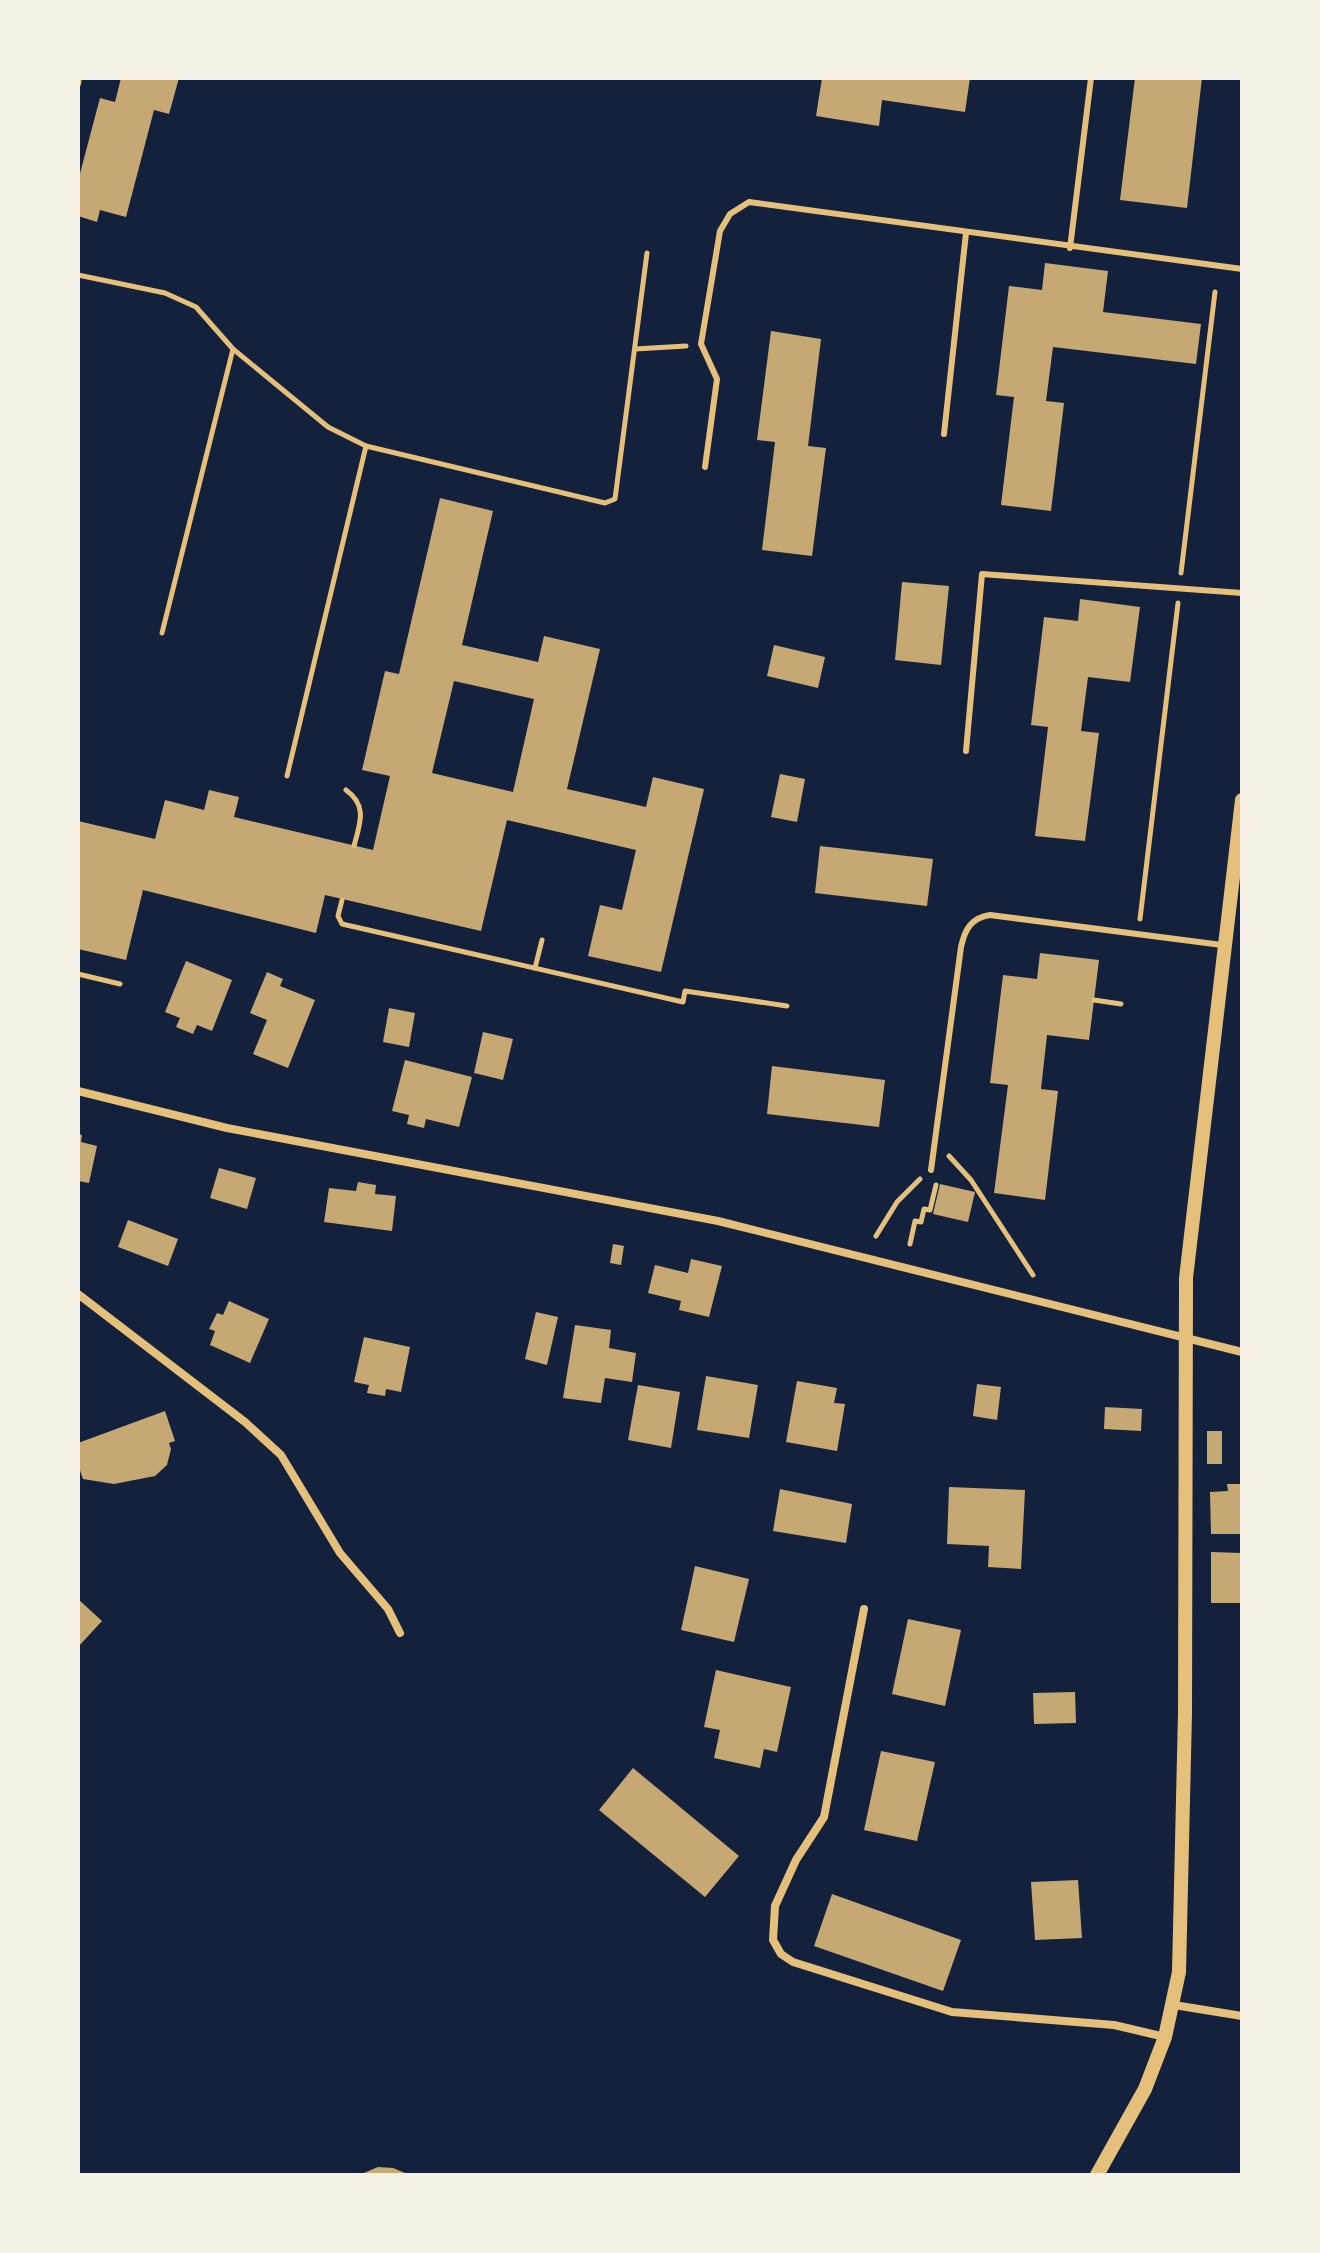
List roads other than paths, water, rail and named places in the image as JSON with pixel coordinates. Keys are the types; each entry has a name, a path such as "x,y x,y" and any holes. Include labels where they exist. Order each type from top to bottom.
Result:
{"street":[{"path":"1097,2175 1145,2089 1174,2005 1181,1922 1185,1713 1183,1338 1186,1278 1222,945 1242,800"},
{"path":"78,1091 227,1128 718,1221 1242,1352"},
{"path":"78,1294 245,1422 281,1455 340,1553 388,1609 400,1633"},
{"path":"864,1609 824,1817 796,1860 775,1906 773,1940 781,1954 793,1962 952,2012 1114,2025 1165,2037"},
{"path":"1174,2005 1242,2016"}],"lane":[{"path":"1070,248 1091,78"},
{"path":"705,467 717,379 701,344 720,231 730,214 749,202 1242,269"},
{"path":"944,434 966,233"},
{"path":"966,751 982,574 1242,593"},
{"path":"931,1170 961,947 967,928 974,920 990,915 1222,945"}]}
